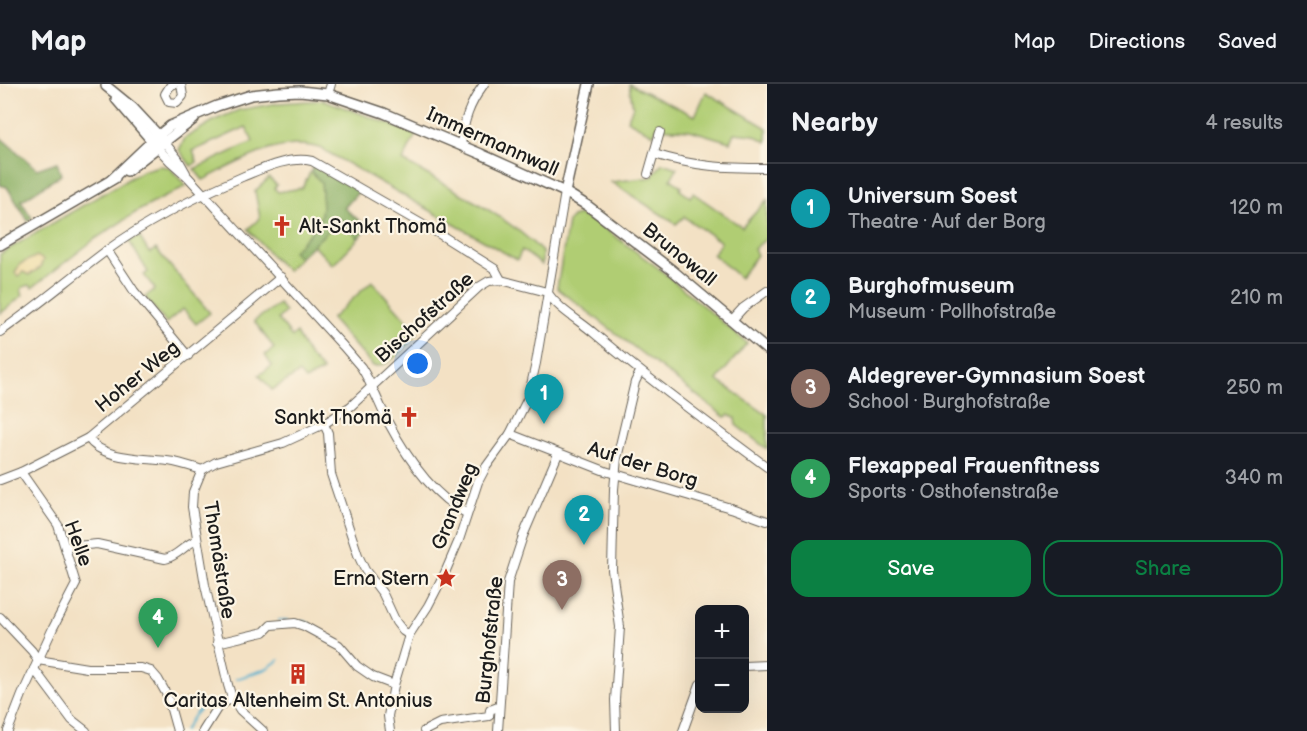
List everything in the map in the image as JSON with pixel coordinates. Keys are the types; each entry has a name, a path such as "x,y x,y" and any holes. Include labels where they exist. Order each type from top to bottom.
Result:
{"street":[{"path":"174,84 165,94 169,102 177,103 183,96 181,84"},
{"path":"328,94 331,84"},
{"path":"461,145 465,119 484,84"},
{"path":"565,192 589,84"},
{"path":"105,85 133,108 158,142 178,159 188,177 202,193 281,277 361,368 414,465 431,485 466,513"},
{"name":"Immermannwall","path":"0,245 111,180 158,142 176,123 251,95 300,92 328,94 384,113 565,192"},
{"path":"648,174 660,132"},
{"path":"654,154 684,163 714,168 767,168"},
{"path":"0,332 107,250 202,193 244,176 300,158 312,161 459,246 495,268 501,280 547,292 556,305 585,325 640,372 767,467"},
{"name":"Grandweg","path":"390,731 388,716 394,685 410,635 440,584 486,467 520,417 530,389 565,192"},
{"name":"Brunowall","path":"565,192 617,226 767,350"},
{"path":"107,250 134,291 188,356"},
{"name":"Hoher Weg","path":"0,480 81,444 281,277"},
{"name":"Bischofstraße","path":"371,386 471,293 489,281 501,280"},
{"path":"732,320 743,308 767,291"},
{"path":"616,731 615,691 620,627 612,570 615,474 635,382 640,372"},
{"path":"88,438 93,445 118,456 174,462 202,470 216,462 283,443 324,424 351,406 371,386"},
{"path":"324,424 328,434 332,474 364,570 383,594 396,622 403,631 410,635"},
{"name":"Auf der Borg","path":"510,434 615,474 767,521"},
{"name":"Burghofstraße","path":"498,731 508,582 523,536 558,454"},
{"name":"Thomästraße","path":"202,470 193,492 192,507 217,643 232,698 240,710 262,731"},
{"name":"Helle","path":"8,731 52,628 75,590 76,584 58,525 21,472"},
{"path":"66,548 97,544 165,559 172,558 188,543 198,540"},
{"path":"0,617 38,660 93,669 141,668 151,671 166,695 177,731"},
{"path":"217,643 264,632 271,625 295,623 339,645 357,666 394,685"},
{"path":"749,666 767,665"},
{"path":"34,669 72,720 86,731"},
{"path":"683,731 695,696"},
{"path":"203,731 218,707 232,698"},
{"path":"498,707 490,710 489,716 492,722 498,722"},
{"path":"423,731 440,723 489,716"}],"green space":[{"path":"629,84 695,116 706,92 767,128 767,142 754,135 734,133 730,142 690,130 656,128 654,135 627,120 633,107"},
{"path":"324,100 416,134 403,161 476,202 512,226 542,252 542,265 522,250 517,260 322,149 307,145 276,148 261,152 203,180 194,169 253,142 246,127 193,151 197,162 191,166 179,150 185,138 215,120 239,110 279,103"},
{"path":"0,137 37,169 57,162 61,175 21,201 32,218 28,221 7,187 0,185"},
{"path":"662,163 677,168 671,179 682,187 680,190 690,197 693,193 742,227 767,200 767,238 754,249 757,255 740,278 713,254 721,242 684,217 676,224 611,182 652,177"},
{"path":"314,165 360,190 344,208 368,228 333,265 312,244 287,271 248,229 260,218 255,191 269,178 277,185 274,188 278,192 302,188"},
{"path":"314,165 360,190 344,208 368,228 358,238 341,219 299,258 293,251 315,227 321,214 321,182 311,172"},
{"path":"159,166 169,167 186,186 138,211 95,239 32,288 30,285 23,287 21,290 23,295 0,314 0,254 142,171"},
{"path":"579,215 594,221 657,267 747,343 717,380 767,415 767,449 736,425 735,418 729,415 725,417 557,288 568,222 572,217"},
{"path":"139,236 149,253 156,249 210,313 196,324 183,309 166,323 145,297 155,289 144,275 148,272 129,241"},
{"path":"372,281 418,333 398,355 379,366 373,366 331,319"},
{"path":"279,304 285,312 278,319 292,337 296,333 308,354 323,371 305,380 299,373 272,390 259,375 272,366 265,355 274,348 254,321"}],"sand":[{"path":"37,256 43,260 40,268 29,275 23,272 18,276 15,273 20,264"}],"waterway":[{"path":"278,620 287,620"},
{"path":"299,621 310,625"},
{"path":"236,679 266,669 279,660"},
{"path":"184,731 194,715 208,700"}],"place":[{"name":"Alt-Sankt Thomä","path":"282,226"},
{"name":"Sankt Thomä","path":"409,417"},
{"name":"Universum Soest","path":"544,424"},
{"name":"Burghofmuseum","path":"584,545"},
{"name":"Erna Stern","path":"446,578"},
{"name":"Aldegrever-Gymnasium Soest","path":"562,610"},
{"name":"Flexappeal Frauenfitness","path":"158,648"},
{"name":"Caritas Altenheim St. Antonius","path":"298,674"}]}
